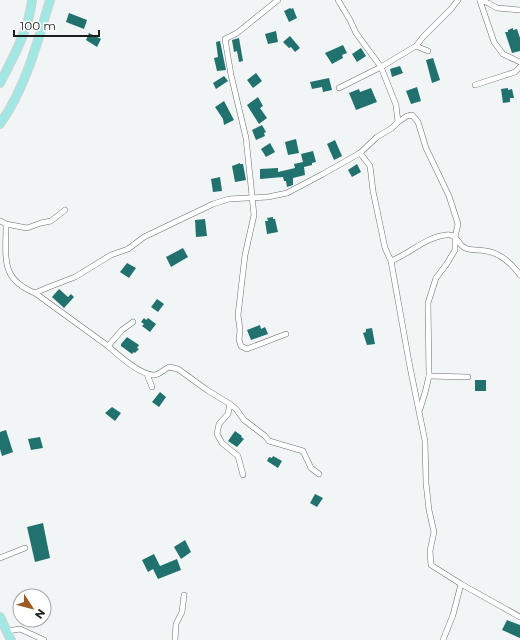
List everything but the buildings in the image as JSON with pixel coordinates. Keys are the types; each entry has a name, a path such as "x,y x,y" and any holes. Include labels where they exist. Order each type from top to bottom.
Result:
{"main road":[{"path":"0,83 21,39 31,9 32,0"},
{"path":"0,124 21,86 50,0"},
{"path":"0,616 11,640"}],"street":[{"path":"278,0 237,33 225,39 231,75 246,138 254,216 245,255 238,315 240,330 238,340 241,346 247,349 286,334"},
{"path":"338,0 356,33 381,67 396,106 398,122"},
{"path":"339,88 381,67 416,46 458,0"},
{"path":"480,0 497,8 520,10"},
{"path":"480,0 494,42 503,54 520,62"},
{"path":"416,46 428,51"},
{"path":"475,85 515,72 520,67"},
{"path":"35,294 76,277 111,255 128,249 144,237 214,204 229,199 252,197 268,198 287,193 360,153 377,137 392,128 407,116 412,115 418,122 426,148 449,196 458,224 455,237 455,250 436,278 428,303 429,376 420,410"},
{"path":"360,153 370,166 373,191 385,248 391,261 409,362 420,410 425,440 426,483 429,510 434,532 430,551 431,565 461,584 520,617"},
{"path":"0,221 6,224 27,228 51,221 65,210"},
{"path":"6,224 7,272 12,281 22,289 35,294 108,346 119,356 147,374 156,375 169,367 178,369 207,390 230,404 236,409 244,420 265,436 269,441 303,451 311,468 319,474"},
{"path":"391,261 435,238 447,234 455,237 463,247 473,250 486,251 499,256 513,266 520,275"},
{"path":"108,346 122,330 133,322"},
{"path":"147,374 152,387"},
{"path":"429,376 468,377"},
{"path":"230,404 228,414 219,424 217,434 222,443 238,456 243,475"},
{"path":"0,558 25,548"},
{"path":"443,640 453,615 461,584"},
{"path":"175,640 176,624 182,612 184,595"},
{"path":"7,631 20,629 44,640"}]}
